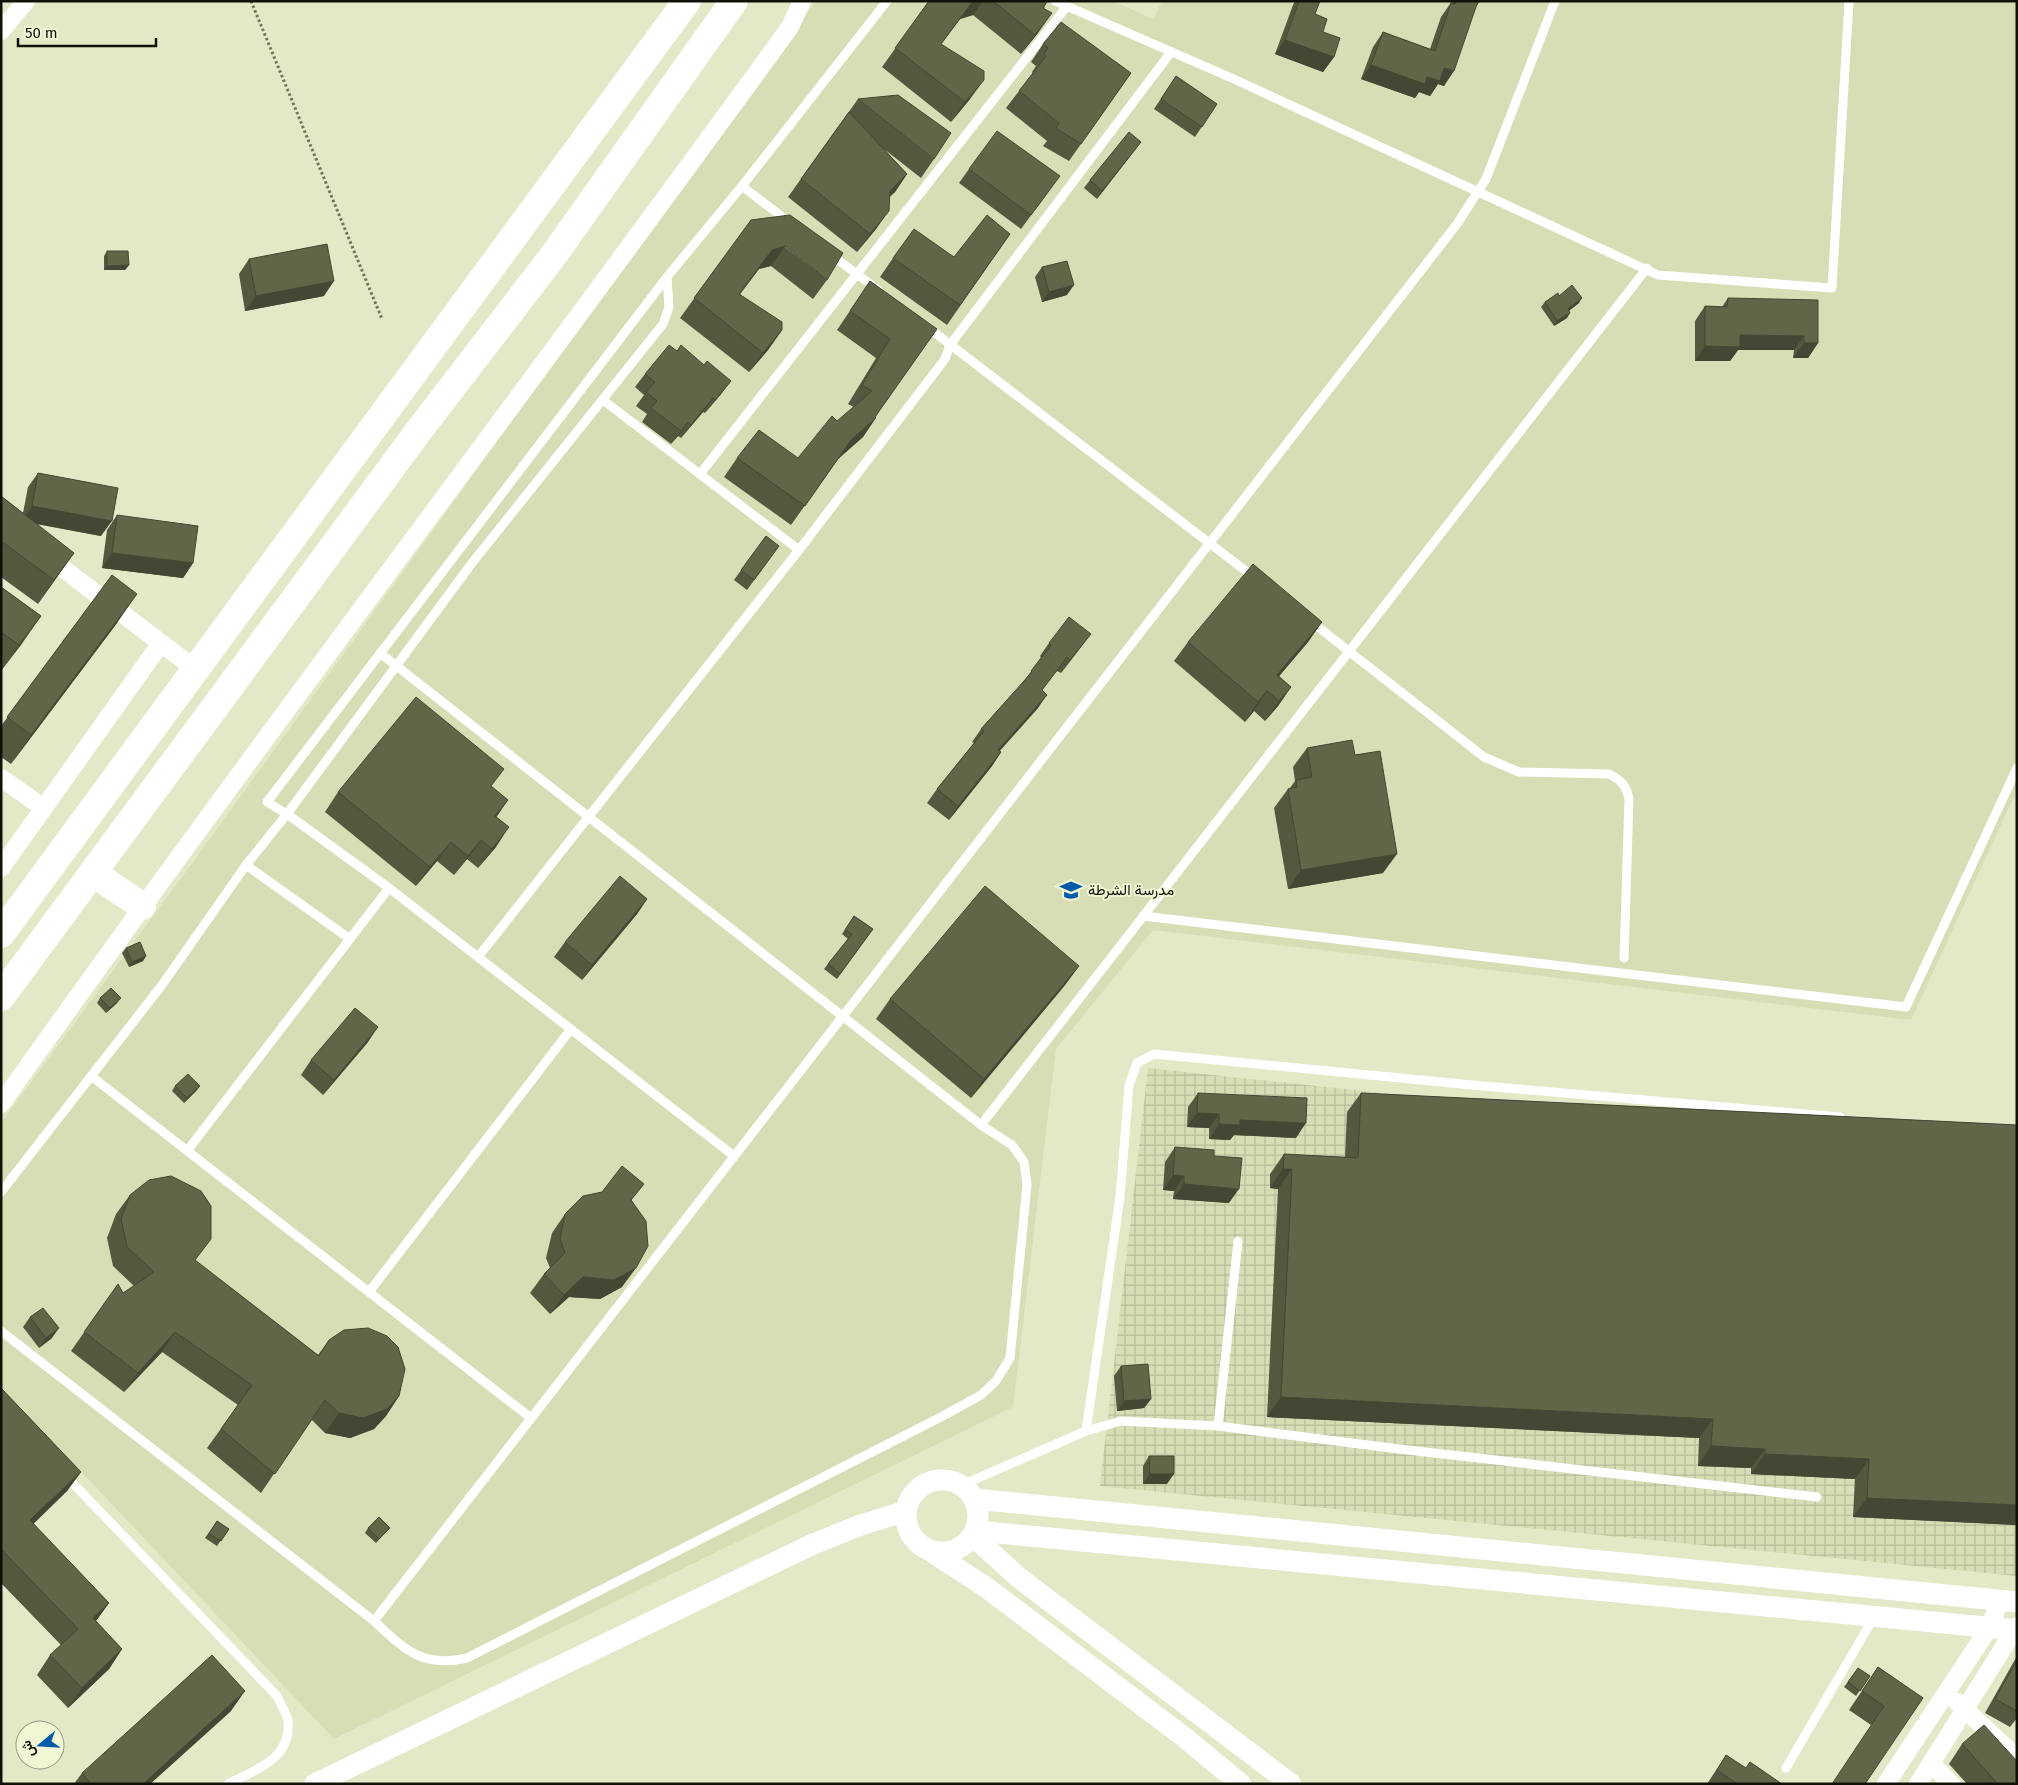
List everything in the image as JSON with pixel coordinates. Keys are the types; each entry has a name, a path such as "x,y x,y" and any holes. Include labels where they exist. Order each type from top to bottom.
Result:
{"highway":[{"path":"4,923 195,669 687,1"},
{"path":"1,997 420,429 553,256 734,1"},
{"path":"93,873 142,906"}],"street":[{"path":"1,31 26,1"},
{"path":"1,1104 142,906 660,207 790,27 802,1"},
{"path":"32,544 195,669"},
{"path":"1,868 161,643"},
{"path":"1,778 44,808"},
{"path":"1241,1784 1184,1737 986,1588 912,1538 906,1521 906,1511 914,1492 927,1483 942,1479 952,1481 969,1492 2008,1602"},
{"path":"932,1552 953,1551 962,1547 974,1533 979,1521 969,1492"},
{"path":"315,1784 811,1545 858,1526 906,1511"},
{"path":"974,1533 2016,1629"},
{"path":"974,1533 1024,1582 1291,1784"},
{"path":"1886,1784 2008,1602"},
{"path":"1918,1784 2016,1629"},
{"path":"1946,1693 1966,1708 2017,1758"},
{"path":"1931,1764 1951,1784"}],"lane":[{"path":"734,1156 389,888 287,814 267,802 667,278 742,186 887,1"},
{"path":"1056,1 1622,259 1647,268 1658,275 1832,288 1849,1"},
{"path":"374,1621 1451,232 1486,179 1555,1"},
{"path":"700,474 1067,6"},
{"path":"478,957 799,550 945,359 950,345 1171,52"},
{"path":"742,186 795,227"},
{"path":"826,250 888,297"},
{"path":"981,1125 1647,268"},
{"path":"1,1192 162,985 246,864 287,814 472,563 663,324 669,307 667,278"},
{"path":"919,321 1264,585"},
{"path":"603,400 799,550"},
{"path":"1302,615 1484,758 1519,772 1608,774 1619,779 1627,787 1629,799 1624,958"},
{"path":"1,1331 374,1621 403,1648 433,1661 450,1662 467,1658 924,1426 980,1394 996,1381 1010,1358 1027,1185 1024,1162 1012,1145 981,1125 380,653"},
{"path":"1143,916 1906,1006 2017,768"},
{"path":"246,864 350,939"},
{"path":"187,1151 389,888"},
{"path":"369,1292 571,1029"},
{"path":"1086,1431 1120,1197 1129,1085 1137,1063 1154,1054 1463,1084 1854,1118"},
{"path":"91,1076 531,1418"},
{"path":"1218,1426 1238,1241"},
{"path":"969,1492 1086,1431 1120,1421 1218,1426 1399,1449 1817,1497"},
{"path":"56,1466 277,1696 288,1720 286,1738 279,1754 267,1764 228,1784"},
{"path":"1786,1768 1874,1617"}],"path":[{"path":"251,1 382,319"}],"shaded area":[{"name":"مدرسة الشرطة","path":"816,1 1113,1 1153,19 1162,1 2017,1 2017,790 1911,1020 1153,930 1056,1049 1013,1407 334,1739 1,1387 1,1123 201,851"},
{"path":"1148,1068 2017,1160 2017,1576 1100,1486"}],"building":[{"path":"929,1 973,1 941,44 984,71 984,80 965,102 895,48"},
{"path":"993,1 1046,1 1043,8 1052,13 1035,35"},
{"path":"1299,1 1320,1 1315,14 1327,19 1323,32 1340,38 1334,57 1285,40"},
{"path":"1456,1 1478,1 1454,71 1444,68 1440,81 1427,77 1425,84 1371,65 1383,32 1435,51 1451,3 1455,4"},
{"path":"1061,22 1131,73 1081,144 1056,128 1059,123 1019,91 1046,56 1044,54 1048,48 1043,44"},
{"path":"1176,76 1217,104 1202,127 1161,99"},
{"path":"898,95 951,133 934,159 858,99"},
{"path":"849,112 907,174 890,191 889,211 870,234 801,179"},
{"path":"997,131 1060,176 1031,215 969,169"},
{"path":"1129,132 1141,142 1102,191 1090,180"},
{"path":"790,215 843,253 827,280 785,246 772,250 739,294 782,322 782,330 763,353 694,298 751,220"},
{"path":"987,215 1010,234 960,305 893,258 914,229 954,257"},
{"path":"327,244 334,281 256,296 249,259"},
{"path":"107,251 128,251 129,265 107,266"},
{"path":"1067,261 1074,285 1049,292 1042,267"},
{"path":"870,281 937,329 876,418 851,440 805,506 737,458 759,430 798,458 832,416 837,421 872,391 862,385 890,339 850,311"},
{"path":"1572,285 1582,298 1568,309 1570,313 1557,321 1545,302 1558,293 1559,296"},
{"path":"1728,298 1818,300 1818,343 1804,343 1804,336 1740,335 1740,347 1705,346 1705,306 1727,307"},
{"path":"669,345 677,351 681,345 704,365 707,361 731,381 715,400 713,398 691,425 688,422 681,431 651,408 657,401 646,392 655,382 645,374"},
{"path":"38,473 118,488 112,521 32,506"},
{"path":"1,496 74,553 54,580 1,541"},
{"path":"117,515 198,526 193,563 112,553"},
{"path":"766,536 779,546 754,580 741,570"},
{"path":"1253,564 1322,622 1277,675 1291,687 1279,701 1267,691 1258,702 1188,642"},
{"path":"112,575 137,594 31,735 7,717"},
{"path":"1,587 41,616 19,645 1,632"},
{"path":"1069,617 1091,634 1070,660 1067,657 1042,690 1047,695 998,750 1001,752 958,806 937,789 984,731 981,729 1032,672 1051,645 1049,643"},
{"path":"416,697 504,769 491,786 508,800 495,816 509,827 492,849 481,840 468,856 451,842 430,867 338,792"},
{"path":"1352,740 1355,755 1380,751 1397,854 1301,870 1288,789 1297,787 1296,780 1312,777 1307,748"},
{"path":"620,876 647,899 592,965 565,942"},
{"path":"985,886 1079,966 984,1079 890,999"},
{"path":"854,916 873,929 840,974 828,964 852,934 845,930"},
{"path":"140,942 146,956 132,962 126,948"},
{"path":"111,988 121,998 110,1008 100,998"},
{"path":"355,1008 378,1027 334,1080 311,1060"},
{"path":"188,1074 200,1086 187,1098 175,1086"},
{"path":"1198,1093 1307,1098 1306,1123 1240,1120 1240,1125 1219,1124 1219,1114 1197,1113"},
{"path":"1361,1093 2017,1125 2017,1505 1867,1498 1869,1459 1765,1454 1765,1449 1711,1446 1713,1419 1281,1397 1292,1169 1283,1169 1284,1154 1358,1158"},
{"path":"1175,1147 1214,1150 1214,1156 1242,1158 1239,1189 1184,1184 1184,1176 1173,1175"},
{"path":"622,1166 644,1184 631,1200 646,1221 648,1246 636,1268 614,1280 583,1277 564,1295 544,1274 565,1253 560,1239 565,1214 583,1196 602,1192"},
{"path":"171,1176 201,1191 211,1206 211,1239 195,1260 319,1356 329,1340 344,1330 368,1328 387,1336 398,1347 405,1369 399,1396 387,1409 363,1418 339,1413 325,1400 275,1474 221,1429 252,1385 175,1332 138,1373 84,1332 118,1284 123,1293 154,1272 127,1247 121,1219 130,1195 149,1180"},
{"path":"43,1308 59,1328 46,1338 30,1317"},
{"path":"1148,1364 1151,1399 1124,1401 1121,1366"},
{"path":"1,1388 81,1472 30,1520 109,1603 93,1618 122,1649 82,1688 50,1655 78,1629 1,1549"},
{"path":"1149,1456 1174,1456 1174,1474 1150,1474"},
{"path":"379,1517 390,1528 379,1539 368,1528"},
{"path":"217,1521 229,1529 221,1541 209,1534"},
{"path":"212,1655 245,1691 143,1784 91,1784 82,1773"},
{"path":"2017,1660 2017,1711 1995,1699"},
{"path":"1878,1667 1923,1698 1865,1784 1832,1784 1884,1706 1862,1691"},
{"path":"1858,1668 1870,1676 1860,1691 1848,1682"},
{"path":"1984,1725 2017,1761 2017,1784 1998,1784 1962,1744"},
{"path":"1726,1755 1746,1768 1750,1762 1782,1784 1735,1784 1717,1770"}],"place":[{"name":"مدرسة الشرطة","path":"1071,890"}]}
